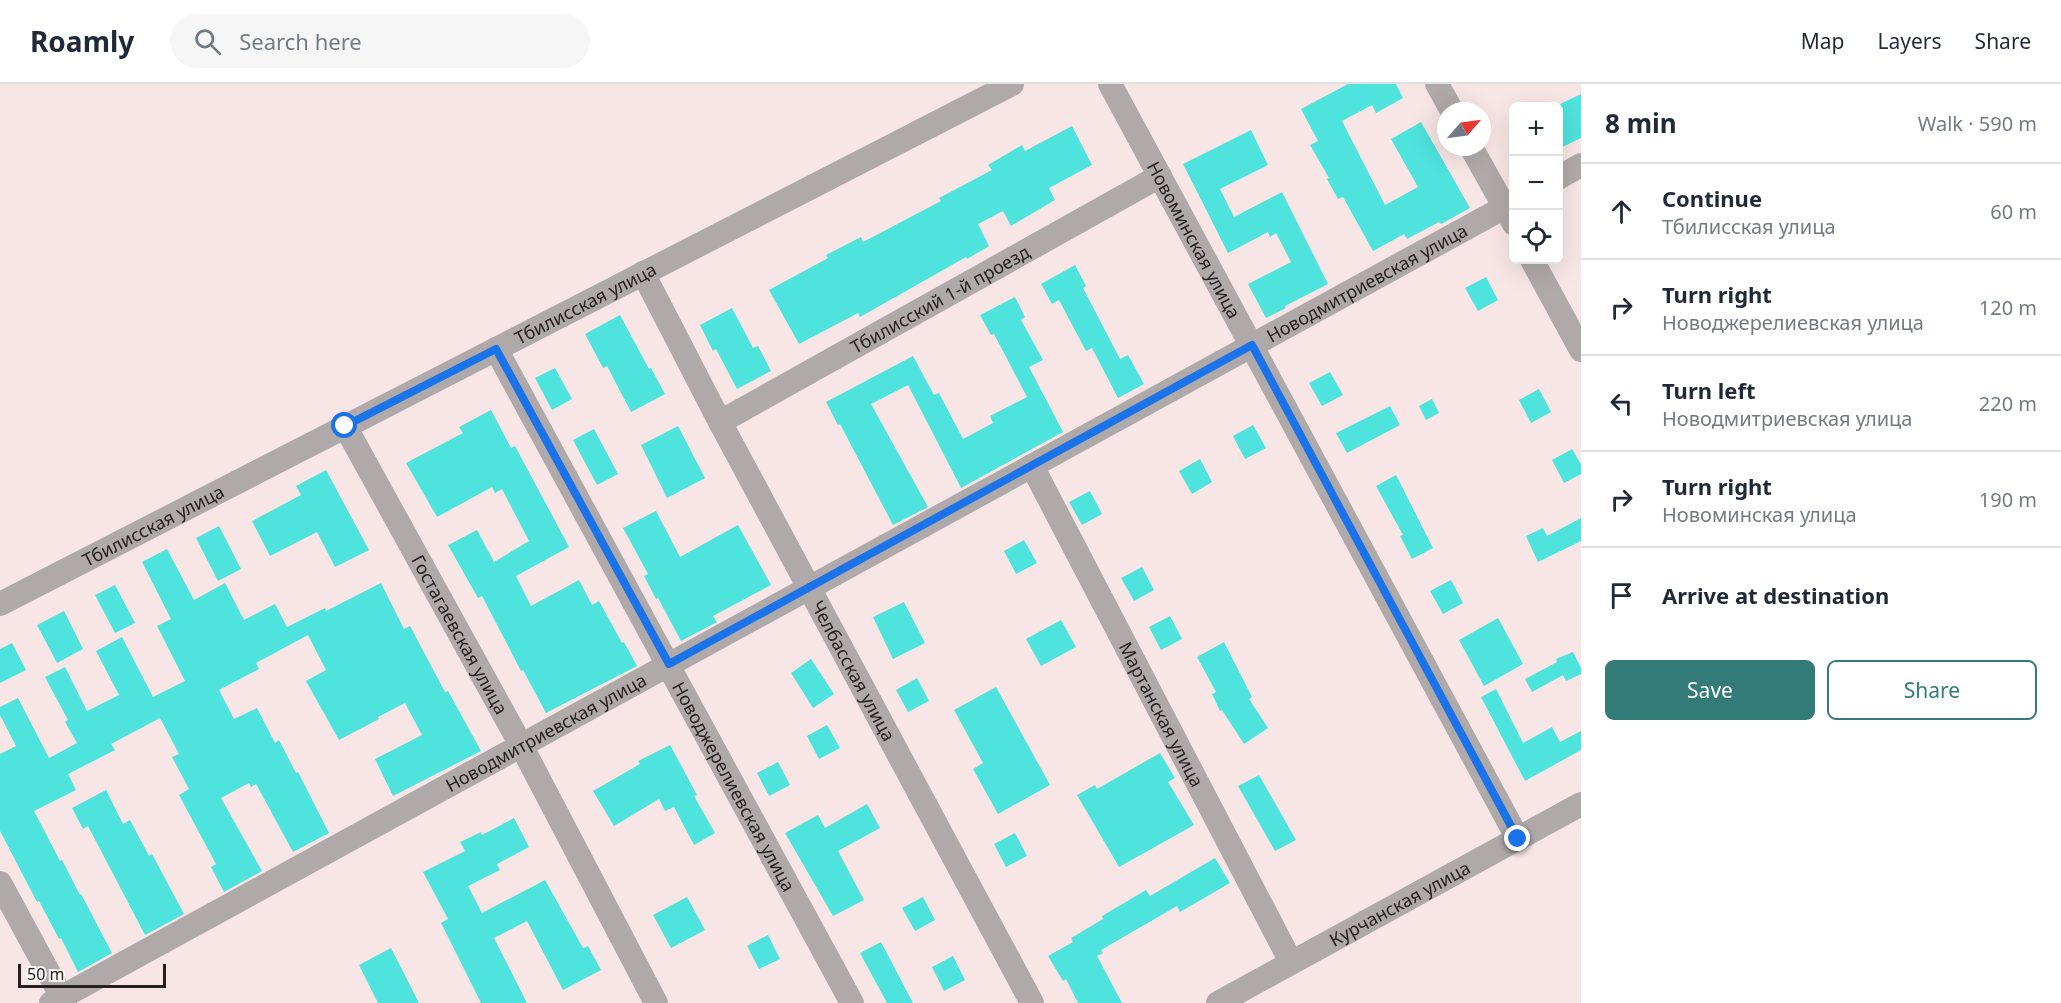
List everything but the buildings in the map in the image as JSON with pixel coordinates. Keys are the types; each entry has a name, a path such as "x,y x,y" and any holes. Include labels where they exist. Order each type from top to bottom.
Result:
{"street":[{"name":"Тбилисская улица","path":"0,604 1012,84"},
{"name":"Новоминская улица","path":"1110,84 1518,839"},
{"path":"1437,84 1447,102"},
{"path":"1476,156 1509,210"},
{"path":"1563,174 1581,165"},
{"name":"Тбилисский 1-й проезд","path":"720,422 1160,176"},
{"name":"Новодмитриевская улица","path":"59,1001 1252,345 1509,212"},
{"path":"1534,264 1581,350"},
{"name":"Челбасская улица","path":"643,273 720,422 1032,1003"},
{"name":"Новоджерелиевская улица","path":"496,349 852,1003"},
{"name":"Гостагаевская улица","path":"345,426 521,746 656,1003"},
{"name":"Мартанская улица","path":"1032,466 1292,962"},
{"name":"Курчанская улица","path":"1218,1003 1581,804"},
{"path":"0,884 59,1001"}],"route":[{"path":"345,426 496,349 669,664 1252,345 1518,839"}]}
